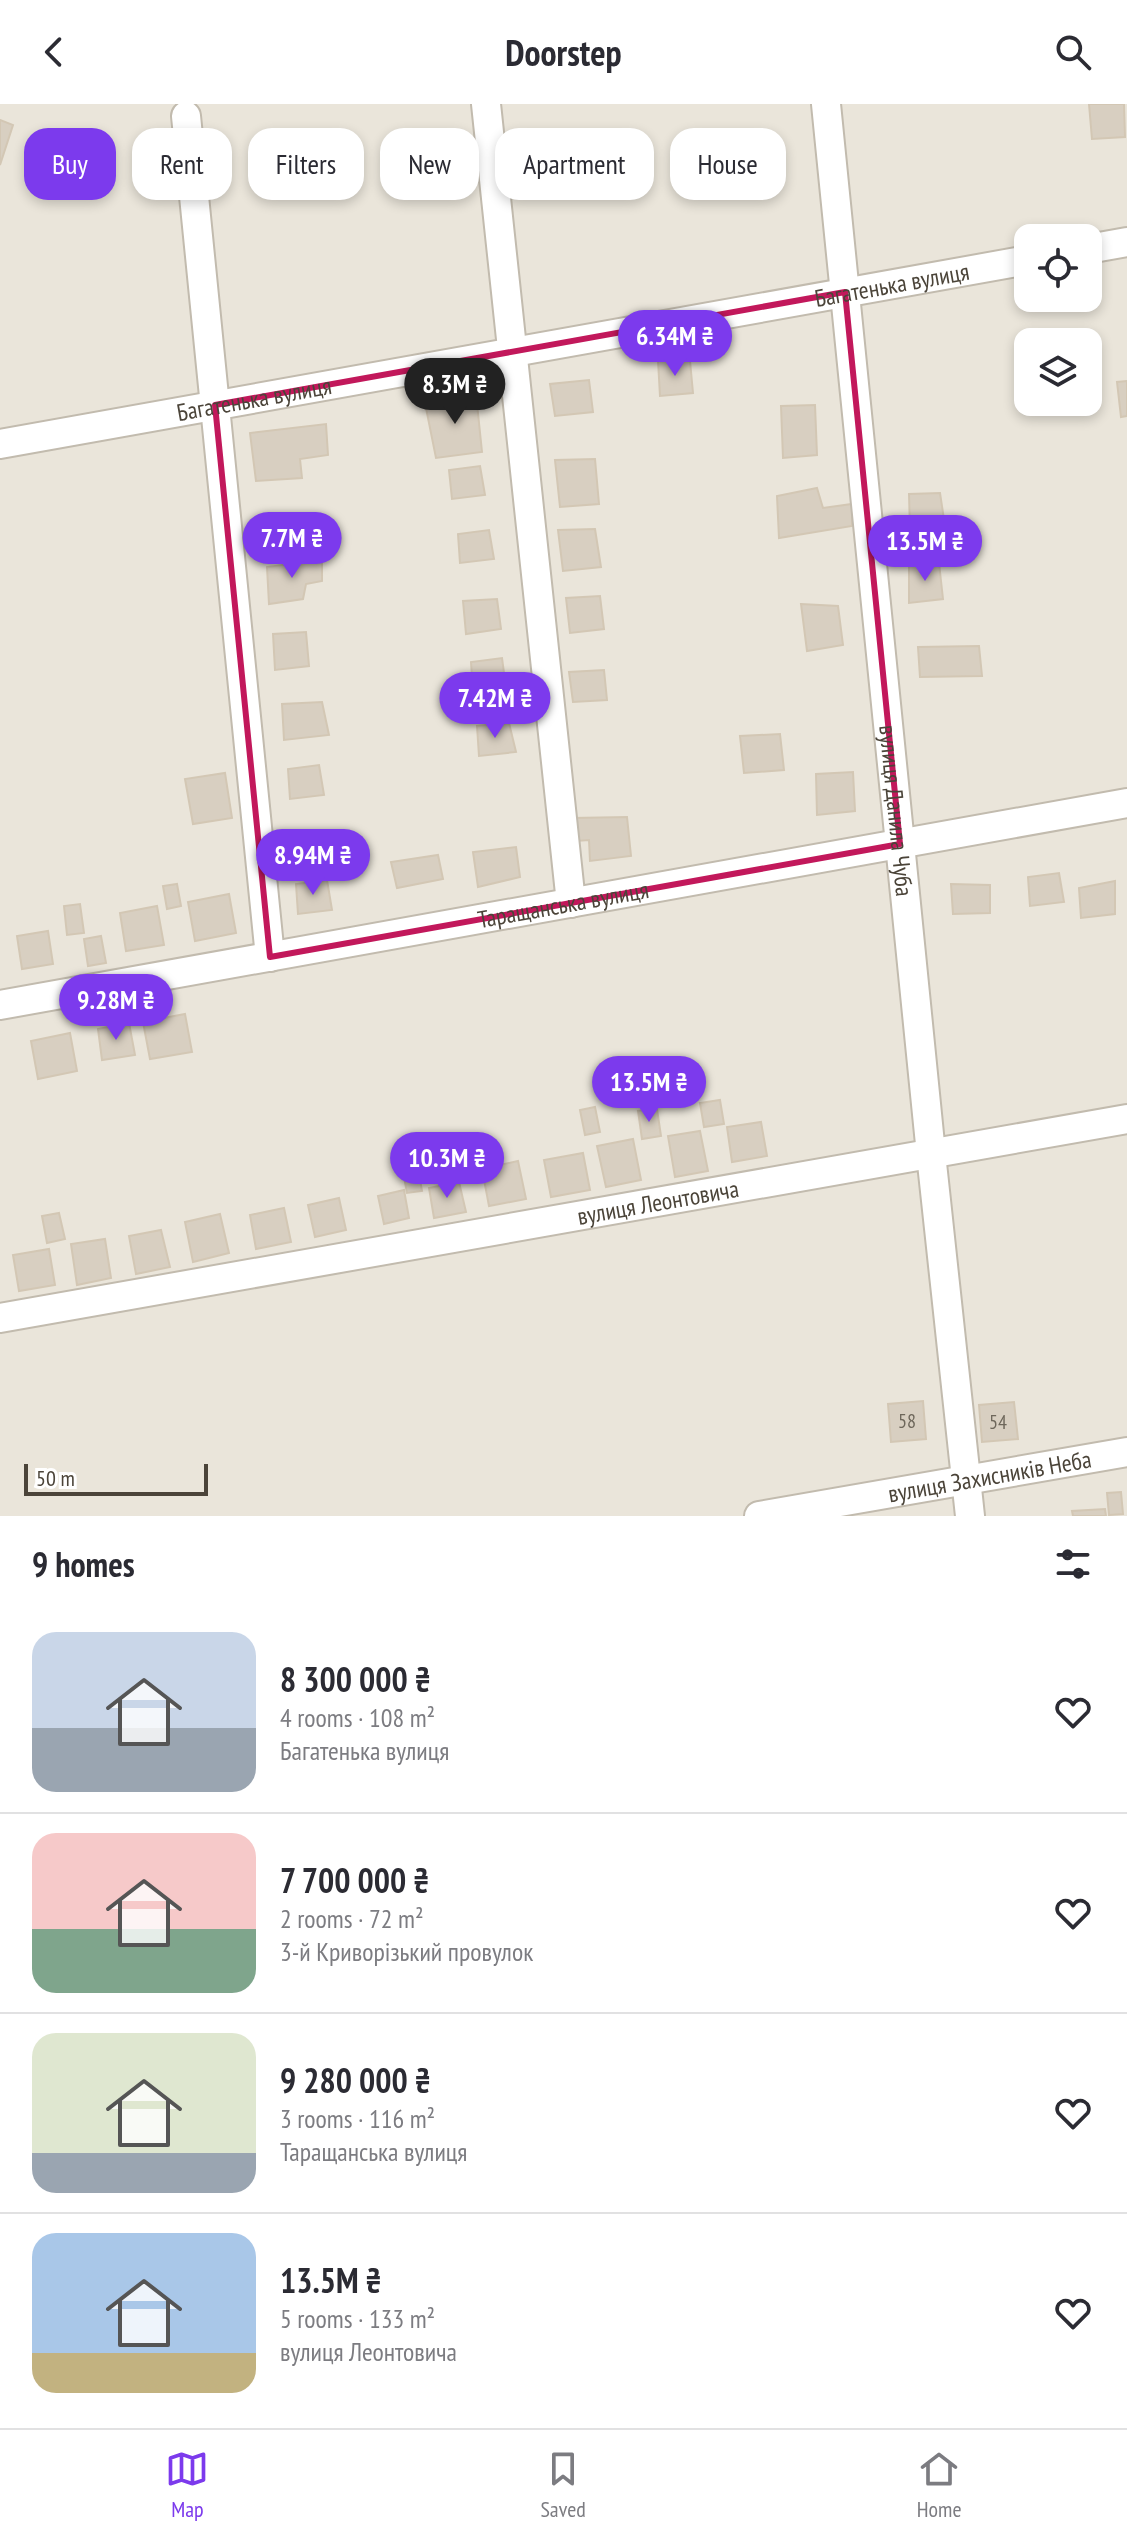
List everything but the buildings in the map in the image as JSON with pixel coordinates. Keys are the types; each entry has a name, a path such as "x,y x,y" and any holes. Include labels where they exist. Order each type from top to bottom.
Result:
{"street":[{"path":"486,104 571,903"},
{"name":"вулиця Данила Чуба","path":"826,104 970,1516"},
{"path":"186,116 270,957"},
{"path":"1102,246 1127,242"},
{"name":"Багатенька вулиця","path":"0,444 1014,262"},
{"name":"Таращанська вулиця","path":"0,1005 1127,803"},
{"name":"вулиця Леонтовича","path":"0,1318 1127,1119"},
{"name":"вулиця Захисників Неба","path":"759,1516 1127,1452"}],"highlighted area":[{"path":"845,292 900,844 270,957 215,405"}],"shaded area":[{"path":"0,104 1127,104 1127,1516 0,1516"}]}
